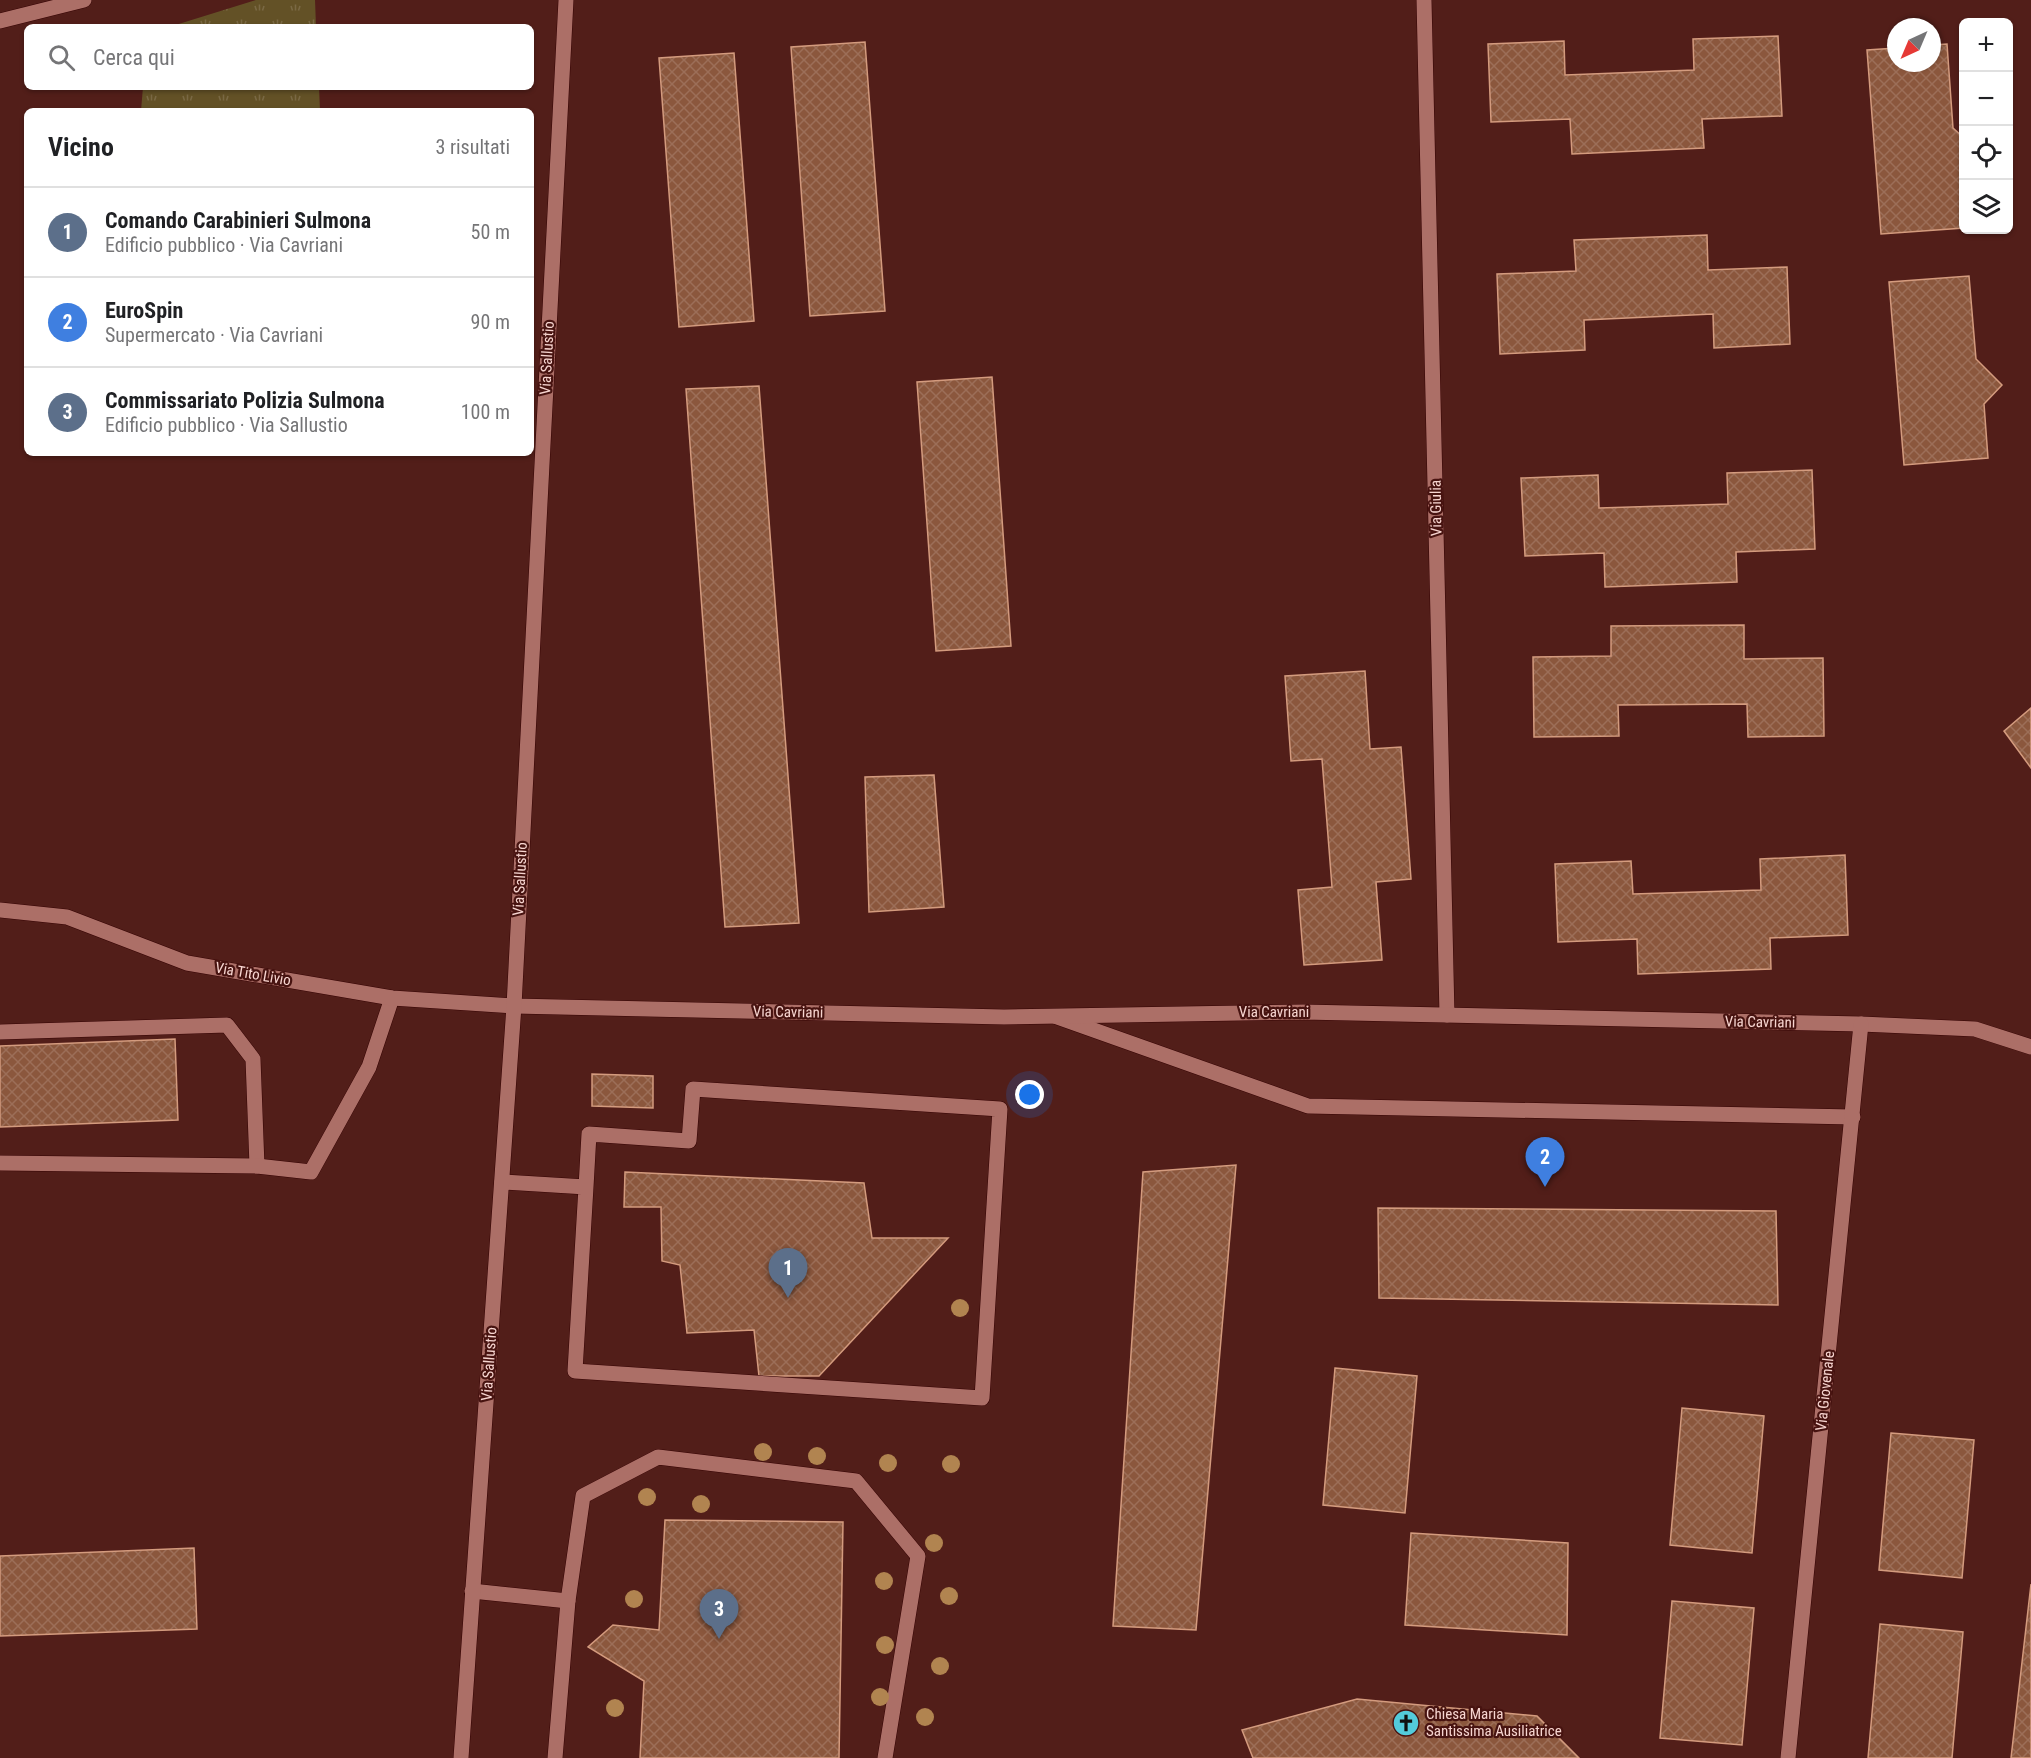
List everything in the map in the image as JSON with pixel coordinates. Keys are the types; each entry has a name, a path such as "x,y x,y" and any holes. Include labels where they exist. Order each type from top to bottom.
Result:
{"street":[{"path":"0,21 84,0"},
{"name":"Via Sallustio","path":"461,1758 514,1006 566,0"},
{"name":"Via Giulia","path":"1425,0 1447,1015"},
{"name":"Via Tito Livio","path":"0,910 67,917 188,963 392,998 514,1006"},
{"path":"0,1163 257,1166 311,1172 369,1067 392,998"},
{"name":"Via Cavriani","path":"514,1006 1057,1017 1209,1012 1861,1024 1975,1029 2031,1047"},
{"path":"1057,1017 1308,1106 1853,1117"},
{"name":"Via Giovenale","path":"1788,1758 1861,1024"},
{"path":"0,1032 227,1025 253,1059 257,1166"},
{"path":"693,1089 1000,1109 982,1398 575,1371 586,1187 589,1134 689,1141 693,1089"},
{"path":"502,1182 586,1187"},
{"path":"555,1758 568,1601 583,1496 658,1457 856,1480 918,1556 885,1758"},
{"path":"472,1591 568,1601"}],"green space":[{"path":"256,0 315,0 316,24 179,24"},
{"path":"143,90 319,90 320,108 141,108"}],"building":[{"path":"1778,36 1782,116 1702,119 1704,148 1572,154 1570,119 1491,122 1488,44 1564,41 1565,75 1694,70 1693,39"},
{"path":"865,42 885,311 810,316 791,47"},
{"path":"1941,44 1947,44 1953,128 1959,133 1959,228 1881,234 1867,50 1887,49 1887,72 1941,72"},
{"path":"734,53 754,321 679,327 659,58"},
{"path":"1707,235 1708,270 1787,267 1790,344 1714,348 1713,314 1584,320 1585,350 1500,354 1497,274 1576,271 1574,240"},
{"path":"1969,276 1976,359 2002,385 1984,404 1988,458 1904,465 1889,282"},
{"path":"992,377 1011,646 936,651 917,382"},
{"path":"759,386 799,923 725,927 686,389"},
{"path":"1812,470 1815,549 1736,552 1737,582 1605,587 1604,553 1525,556 1521,478 1598,475 1599,508 1728,504 1727,473"},
{"path":"1744,625 1744,659 1823,658 1824,736 1748,737 1747,704 1618,705 1619,736 1534,737 1533,657 1611,656 1611,626"},
{"path":"1365,671 1370,749 1401,747 1411,879 1376,882 1382,960 1304,965 1298,890 1332,887 1322,759 1291,761 1285,676"},
{"path":"2031,708 2031,768 2004,731"},
{"path":"934,775 944,907 869,912 865,777"},
{"path":"1845,855 1848,935 1770,938 1771,969 1638,974 1637,939 1558,942 1555,864 1631,861 1633,894 1761,890 1760,859"},
{"path":"175,1039 178,1120 0,1127 0,1046"},
{"path":"592,1074 653,1076 653,1108 592,1106"},
{"path":"1236,1165 1196,1630 1113,1626 1143,1172"},
{"path":"625,1172 864,1183 872,1238 948,1238 819,1376 759,1376 754,1330 687,1333 680,1265 662,1261 661,1207 624,1207"},
{"path":"1378,1208 1776,1211 1778,1305 1379,1298"},
{"path":"1335,1368 1417,1376 1405,1513 1323,1505"},
{"path":"1682,1408 1764,1416 1752,1553 1670,1545"},
{"path":"1891,1433 1974,1440 1962,1578 1879,1570"},
{"path":"665,1520 843,1522 839,1758 640,1758 644,1681 588,1647 613,1625 659,1630"},
{"path":"1411,1533 1568,1543 1567,1635 1405,1625"},
{"path":"194,1548 197,1629 0,1636 0,1556"},
{"path":"2031,1584 2031,1758 2011,1758"},
{"path":"1672,1601 1754,1608 1742,1745 1660,1738"},
{"path":"1880,1624 1963,1632 1952,1758 1868,1758"},
{"name":"Chiesa Maria Santissima Ausiliatrice","path":"1357,1699 1537,1716 1579,1758 1253,1758 1242,1730"}],"place":[{"name":"EuroSpin","path":"1545,1187"},
{"name":"Comando Carabinieri Sulmona","path":"788,1298"},
{"name":"Commissariato Polizia Sulmona","path":"719,1639"},
{"name":"Chiesa Maria Santissima Ausiliatrice","path":"1406,1723"}]}
